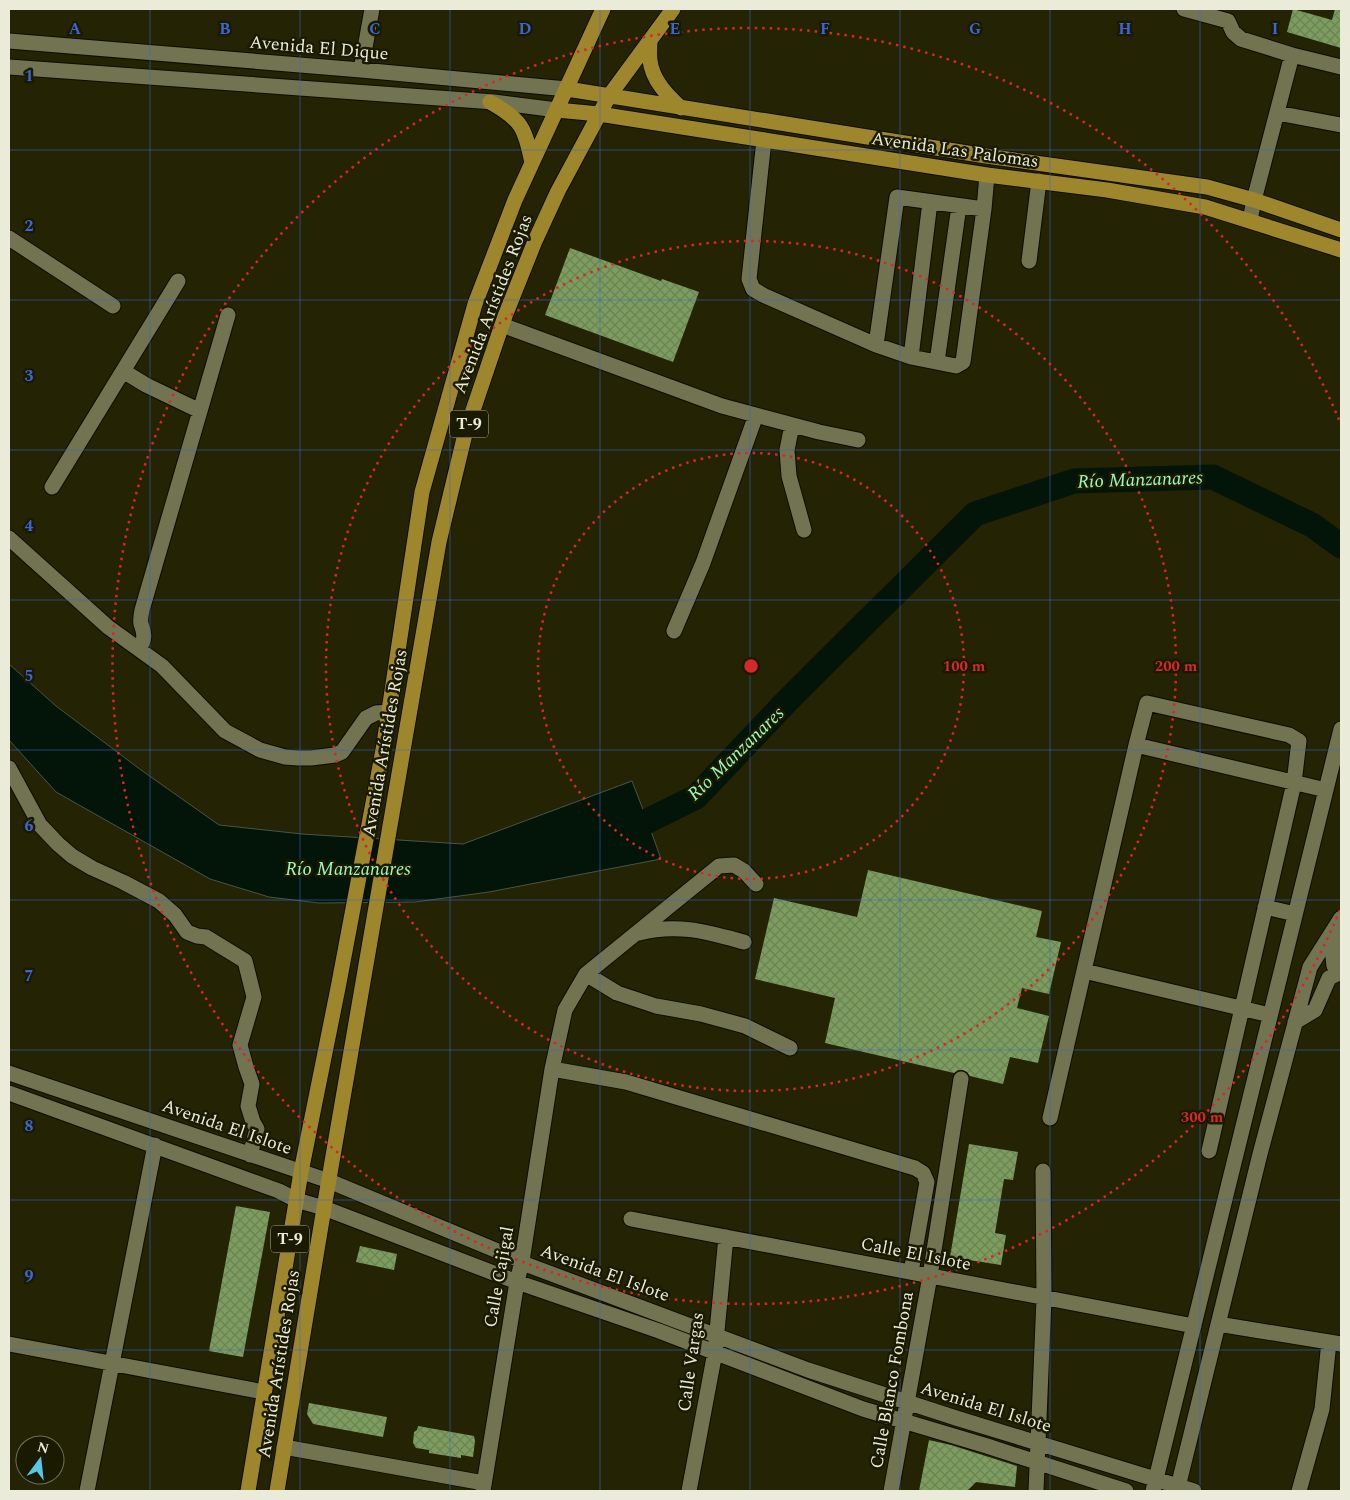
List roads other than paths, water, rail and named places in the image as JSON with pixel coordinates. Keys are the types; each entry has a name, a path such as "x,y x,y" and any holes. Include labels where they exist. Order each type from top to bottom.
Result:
{"main road":[{"name":"T-9","path":"557,110 603,9"},
{"name":"T-9","path":"599,114 609,96 673,9"},
{"path":"650,40 650,61 654,76 666,94 681,108"},
{"name":"Avenida Las Palomas","path":"567,89 986,156 1207,187 1254,200 1341,230"},
{"path":"490,102 513,116 521,127 526,136 532,163"},
{"name":"Avenida Las Palomas","path":"557,110 599,114 987,175 1107,190 1205,207 1341,250"},
{"name":"Avenida Arístides Rojas","path":"248,1491 301,1172 383,750 422,492 475,304 515,200 557,110"},
{"name":"Avenida Arístides Rojas","path":"277,1491 439,542 465,434 502,325 535,241 554,199 599,114"}],"street":[{"path":"361,70 372,9"},
{"path":"1184,9 1230,15 1233,32 1241,39 1292,55 1341,67"},
{"name":"Avenida El Dique","path":"9,41 567,89"},
{"path":"1250,220 1292,55"},
{"path":"9,67 490,102 557,110"},
{"path":"1277,113 1341,125"},
{"path":"764,140 749,279 753,288 763,295 876,345 911,357 956,366 963,362 987,175"},
{"path":"1029,261 1039,181"},
{"path":"876,345 897,197 984,209"},
{"path":"911,357 930,202"},
{"path":"937,362 959,206"},
{"path":"9,238 113,306"},
{"path":"52,487 178,281"},
{"path":"139,649 144,637 144,628 140,622 142,610 228,315"},
{"path":"502,325 722,406 858,440"},
{"path":"123,371 146,386 200,411"},
{"path":"674,632 703,563 756,415"},
{"path":"792,425 787,450 788,476 804,530"},
{"path":"9,538 108,627 162,666 225,731 260,750 298,758 335,755 342,752 366,718 376,713 388,712"},
{"path":"1050,1118 1147,703 1289,735 1299,741 1294,783 1209,1151"},
{"path":"1155,1485 1341,729"},
{"path":"1136,745 1326,790"},
{"path":"9,768 40,825 72,856 159,901 174,915 187,932 206,937 245,961 254,997 240,1046 252,1084 248,1106 258,1129 250,1155"},
{"path":"756,884 744,871 734,865 719,866 586,974 617,993 656,1006 701,1014 744,1026 790,1048"},
{"path":"1265,907 1295,914"},
{"path":"1295,1022 1316,1010 1328,978 1341,972 1334,966 1333,957 1338,949 1338,923"},
{"path":"1177,1489 1260,1154 1310,967 1338,923"},
{"path":"633,935 654,929 680,928 744,942"},
{"path":"1084,971 1270,1015"},
{"name":"Calle Cajigal","path":"484,1487 552,1069 565,1010 586,974"},
{"path":"552,1069 626,1082 915,1168 923,1173 928,1182 911,1272"},
{"name":"Avenida El Islote","path":"9,1073 329,1181 522,1261 525,1264 808,1370 1038,1443 1155,1485 1194,1491"},
{"name":"Calle Blanco Fombona","path":"891,1491 930,1276 961,1079"},
{"name":"Avenida El Islote","path":"9,1093 279,1191 296,1200 324,1208 516,1282 659,1331 863,1409 1126,1491"},
{"path":"87,1491 155,1145"},
{"path":"1036,1491 1044,1298 1043,1171"},
{"path":"925,1177 937,1173 946,1175"},
{"name":"Calle El Islote","path":"631,1219 1194,1326"},
{"name":"Calle Vargas","path":"689,1491 715,1352 715,1335 726,1237"},
{"path":"1218,1324 1335,1343 1322,1409 1299,1491"},
{"path":"9,1344 264,1392"},
{"path":"284,1447 484,1487"}],"water":[{"path":"9,664 56,706 141,770 219,825 302,834 463,844 632,781 661,859 489,892 415,902 319,903 269,897 210,879 56,792 9,740"}],"waterway":[{"name":"Río Manzanares","path":"617,836 696,797 790,698 975,514 1074,481 1213,477 1312,525 1341,546"}]}
